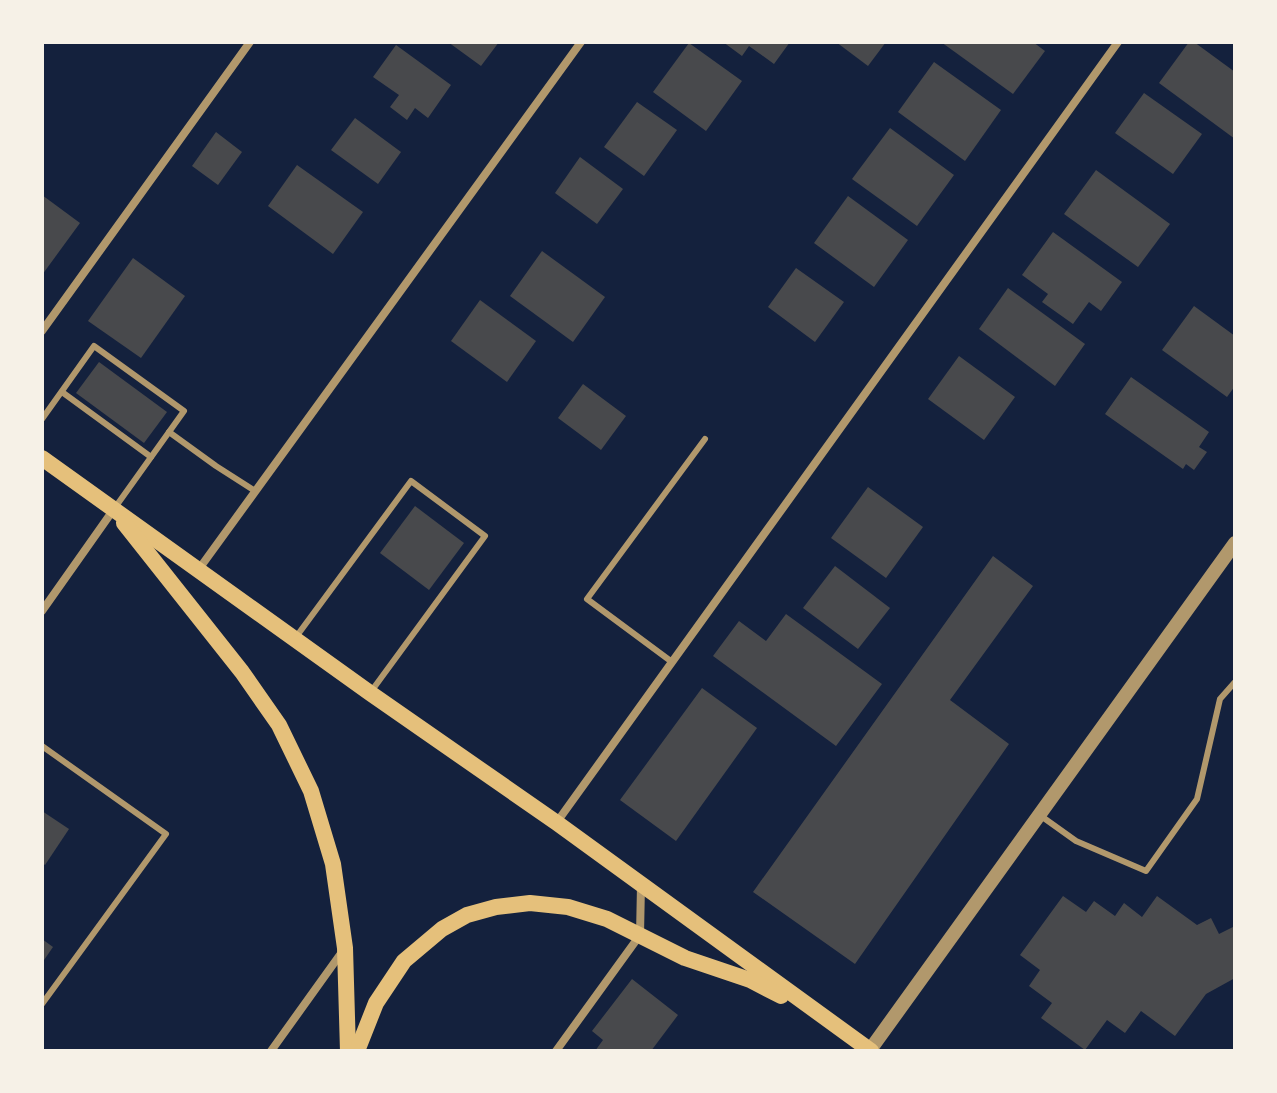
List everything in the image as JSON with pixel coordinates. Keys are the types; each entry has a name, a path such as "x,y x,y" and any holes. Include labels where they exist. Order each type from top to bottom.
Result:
{"main road":[{"path":"42,458 557,823 870,1051"},
{"path":"114,509 242,672 279,725 311,791 333,864 345,948 348,1051"},
{"path":"357,1051 376,1003 404,961 442,929 467,915 496,907 530,903 568,907 607,919 685,958 750,980 831,1023"}],"street":[{"path":"42,331 250,42"},
{"path":"199,569 581,42"},
{"path":"557,823 1118,42"},
{"path":"42,611 114,509"},
{"path":"870,1051 1235,543"},
{"path":"556,1051 640,935 641,884"},
{"path":"271,1051 345,948"}],"lane":[{"path":"42,419 94,346 184,411 114,509"},
{"path":"62,392 151,457"},
{"path":"169,432 255,491"},
{"path":"672,662 587,599 705,439"},
{"path":"295,639 411,481 485,536 370,693"},
{"path":"1038,814 1076,841 1146,871 1197,799 1220,699 1235,682"},
{"path":"42,746 166,834 42,1004"}],"building":[{"path":"448,42 499,42 481,66"},
{"path":"723,42 790,42 774,64 749,46 742,56"},
{"path":"836,42 886,42 868,66"},
{"path":"941,42 1033,42 1045,51 1013,94"},
{"path":"1189,42 1194,42 1235,72 1235,139 1159,83"},
{"path":"689,43 742,81 706,131 653,92"},
{"path":"396,45 451,85 428,118 415,108 407,120 390,107 399,95 373,77"},
{"path":"934,62 1001,110 965,161 898,112"},
{"path":"1144,93 1202,134 1173,174 1115,133"},
{"path":"637,102 677,130 644,176 604,147"},
{"path":"355,118 401,152 378,184 331,150"},
{"path":"890,128 954,175 917,226 852,179"},
{"path":"216,132 242,152 218,185 192,166"},
{"path":"580,157 623,189 597,224 555,193"},
{"path":"297,165 363,212 333,254 268,206"},
{"path":"1096,170 1170,224 1138,267 1064,214"},
{"path":"42,195 80,223 42,275"},
{"path":"848,196 908,240 874,287 814,243"},
{"path":"1053,232 1122,282 1101,311 1089,302 1073,324 1042,302 1048,294 1022,275"},
{"path":"542,251 605,297 573,342 510,296"},
{"path":"133,258 185,296 141,358 88,321"},
{"path":"796,268 844,302 815,342 768,307"},
{"path":"1008,288 1085,344 1055,386 979,329"},
{"path":"480,300 536,341 507,382 451,341"},
{"path":"1194,306 1235,336 1235,386 1227,397 1162,350"},
{"path":"959,356 1015,397 984,440 928,399"},
{"path":"99,362 167,412 144,443 76,393"},
{"path":"1131,377 1209,432 1199,447 1207,452 1194,470 1186,464 1183,469 1105,414"},
{"path":"583,384 626,416 601,450 558,418"},
{"path":"868,487 923,527 886,578 831,538"},
{"path":"415,506 464,543 429,590 380,553"},
{"path":"993,556 1033,586 950,700 1009,744 855,964 753,892"},
{"path":"835,566 890,608 858,649 803,608"},
{"path":"786,614 882,684 836,746 713,656 739,621 766,641"},
{"path":"702,688 757,728 676,841 620,800"},
{"path":"42,811 69,829 45,865 42,863"},
{"path":"1063,896 1086,912 1094,901 1115,916 1124,903 1142,917 1157,896 1197,925 1211,918 1219,934 1235,926 1235,978 1206,994 1175,1036 1141,1011 1125,1033 1107,1020 1085,1050 1041,1018 1052,1003 1029,986 1040,970 1020,955"},
{"path":"42,939 53,947 42,963"},
{"path":"632,979 678,1015 651,1051 595,1051 603,1040 592,1031"}]}
